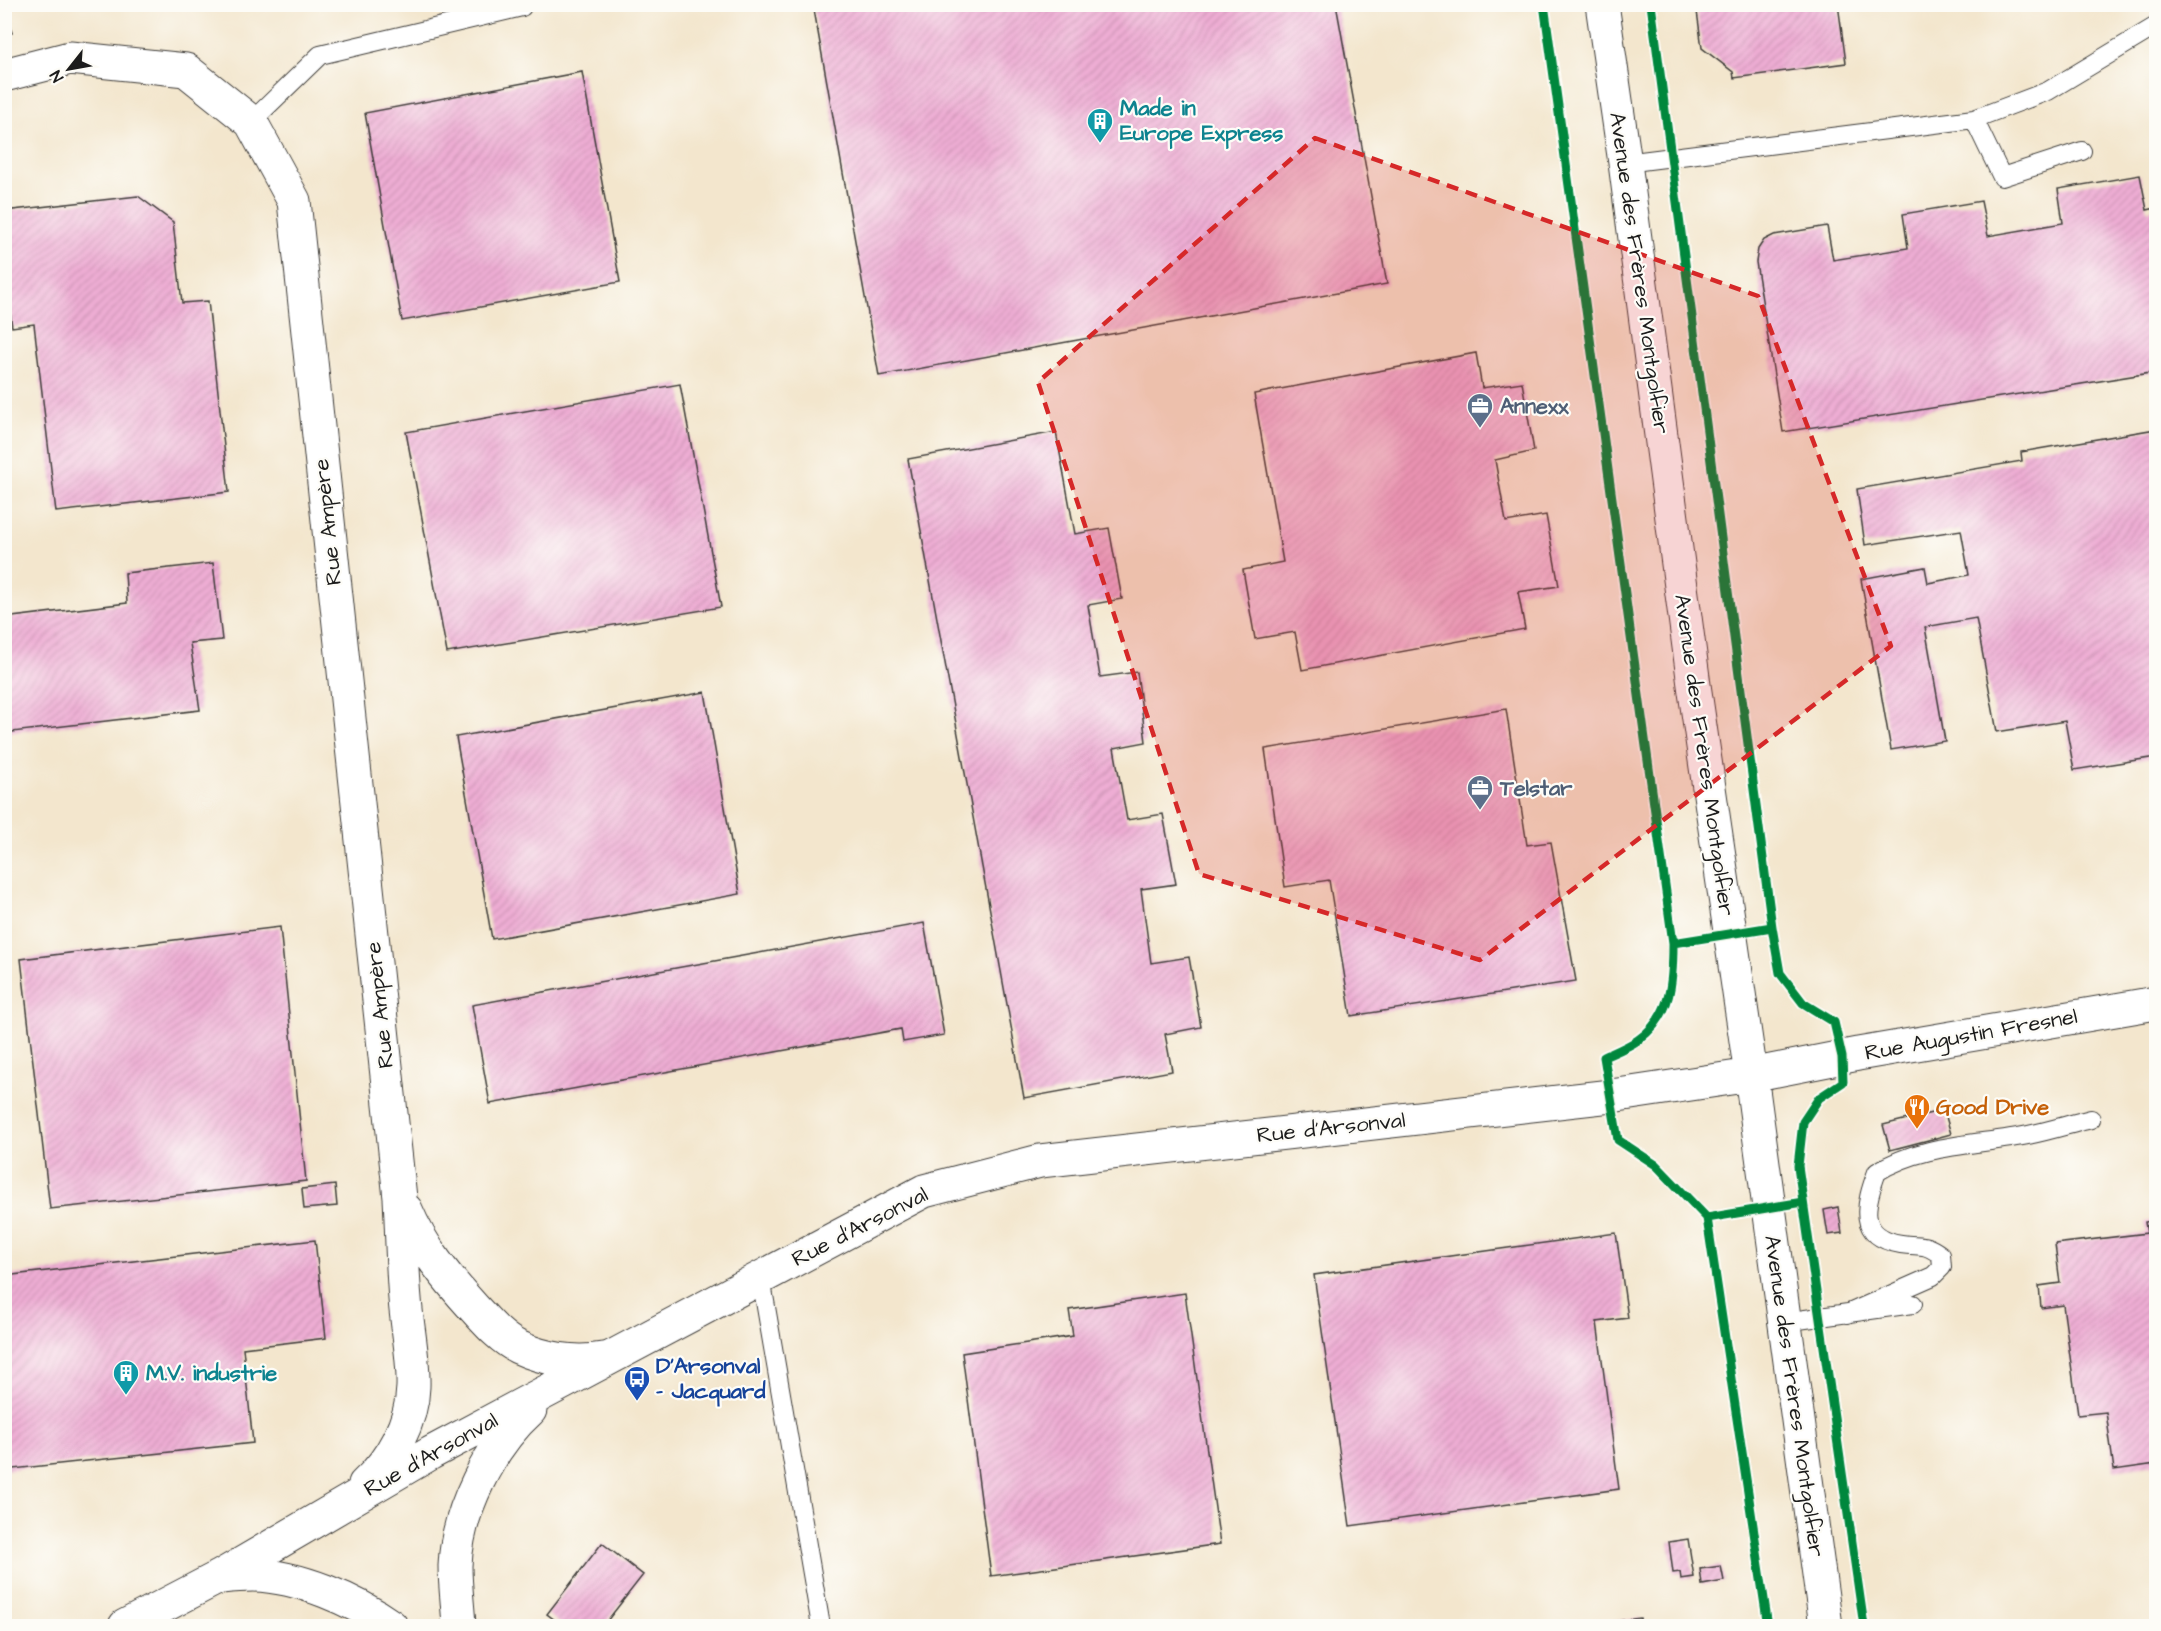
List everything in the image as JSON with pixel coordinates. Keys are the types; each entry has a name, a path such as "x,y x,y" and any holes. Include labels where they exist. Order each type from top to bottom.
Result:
{"street":[{"name":"Avenue des Frères Montgolfier","path":"1604,11 1694,684 1826,1626"},
{"name":"Rue Ampère","path":"4,75 69,58 186,70 251,122 294,201 400,1198 405,1298 413,1388 404,1424 388,1459 374,1477 347,1502"},
{"name":"Rue Augustin Fresnel","path":"1750,1075 1858,1054 2157,1003"},
{"name":"Rue d'Arsonval","path":"125,1626 219,1577 431,1453 924,1191 1040,1161 1611,1096 1750,1075"},
{"name":"Rue Ampère","path":"400,1198 424,1248 440,1270 498,1334 517,1347 561,1359 590,1361 609,1358"},
{"path":"459,1626 455,1566 459,1535 472,1494 496,1448 523,1416 551,1390"},
{"path":"219,1577 255,1575 309,1585 359,1606 391,1626"}],"lane":[{"path":"251,122 320,55 522,7 522,4"},
{"path":"1625,163 1974,119 2048,91 2157,26"},
{"path":"1974,119 2002,177 2082,151"},
{"path":"1847,1314 1933,1276 1942,1267 1941,1255 1927,1245 1903,1245 1884,1240 1872,1232 1867,1215 1867,1201 1877,1172 1903,1158 2030,1135 2091,1119"},
{"path":"761,1278 822,1626"},
{"path":"1784,1322 1913,1304"}],"highlighted area":[{"path":"1315,138 1758,296 1891,646 1480,960 1199,874 1038,382"}],"building":[{"name":"Made in Europe Express","path":"813,4 1336,4 1387,284 879,376"},
{"path":"1696,4 1838,4 1846,63 1734,78 1733,72 1702,48"},
{"path":"4,6 12,33 4,35"},
{"path":"582,72 620,282 402,321 365,113"},
{"path":"2140,175 2147,210 2156,208 2156,372 1783,432 1756,262 1758,249 1764,240 1774,235 1827,226 1833,260 1908,248 1903,214 1981,201 1988,236 2063,223 2058,189"},
{"path":"138,196 173,222 182,303 208,301 229,492 56,512 34,324 12,327 4,266 4,211"},
{"path":"1476,353 1482,388 1522,382 1534,451 1495,460 1506,522 1546,515 1559,586 1518,592 1525,629 1302,670 1295,632 1255,639 1243,570 1283,562 1254,394"},
{"path":"680,384 721,607 447,653 406,432"},
{"path":"2156,429 2156,757 2074,770 2065,721 1997,732 1976,618 1925,627 1945,741 1891,750 1861,579 1925,567 1928,583 1969,575 1961,530 1865,545 1857,489 2022,461 2021,452"},
{"path":"1056,432 1075,534 1109,528 1122,599 1088,605 1100,677 1137,672 1146,742 1114,748 1127,820 1163,814 1176,884 1141,889 1151,963 1189,957 1201,1027 1165,1034 1172,1071 1024,1098 908,459"},
{"path":"213,563 222,640 190,643 200,710 4,733 4,618 127,603 125,573"},
{"path":"705,692 740,894 492,939 456,737"},
{"path":"1506,709 1527,845 1551,842 1576,981 1351,1016 1329,880 1285,887 1265,749"},
{"path":"924,923 944,1035 903,1042 901,1029 490,1104 472,1005"},
{"path":"280,927 306,1181 50,1209 21,959"},
{"name":"Good Drive","path":"1944,1110 1951,1134 1890,1150 1883,1125"},
{"path":"335,1185 337,1206 304,1209 302,1189"},
{"path":"1838,1207 1842,1233 1828,1235 1824,1210"},
{"path":"2156,1220 2156,1464 2114,1470 2106,1412 2078,1415 2063,1305 2041,1308 2039,1286 2060,1283 2055,1244 2147,1233 2145,1222"},
{"path":"1616,1233 1628,1318 1597,1322 1619,1489 1350,1526 1314,1275"},
{"name":"M.V. industrie","path":"315,1240 326,1338 243,1348 253,1443 4,1470 4,1276"},
{"path":"1185,1293 1220,1544 991,1576 962,1353 1073,1336 1069,1310"},
{"path":"1688,1539 1694,1577 1681,1579 1680,1572 1673,1573 1669,1542"},
{"path":"602,1543 643,1575 603,1626 563,1626 547,1614"},
{"path":"1721,1566 1724,1581 1702,1585 1700,1569"},
{"path":"1640,1618 1641,1626 1587,1626 1587,1625"}],"cycle path":[{"path":"1544,4 1673,943 1671,984 1664,1009 1658,1020 1638,1040 1604,1057 1618,1140 1656,1165 1707,1218 1768,1626"},
{"path":"1651,4 1772,927 1780,973 1803,1003 1834,1022 1842,1057 1843,1082 1819,1098 1803,1122 1798,1166 1864,1626"},
{"path":"1673,943 1772,927"},
{"path":"1707,1218 1803,1202"}],"place":[{"name":"Made in Europe Express","path":"1100,144"},
{"name":"Annexx","path":"1480,429"},
{"name":"Telstar","path":"1480,811"},
{"name":"Good Drive","path":"1917,1130"},
{"name":"M.V. industrie","path":"126,1396"},
{"name":"D'Arsonval - Jacquard","path":"637,1402"}]}
